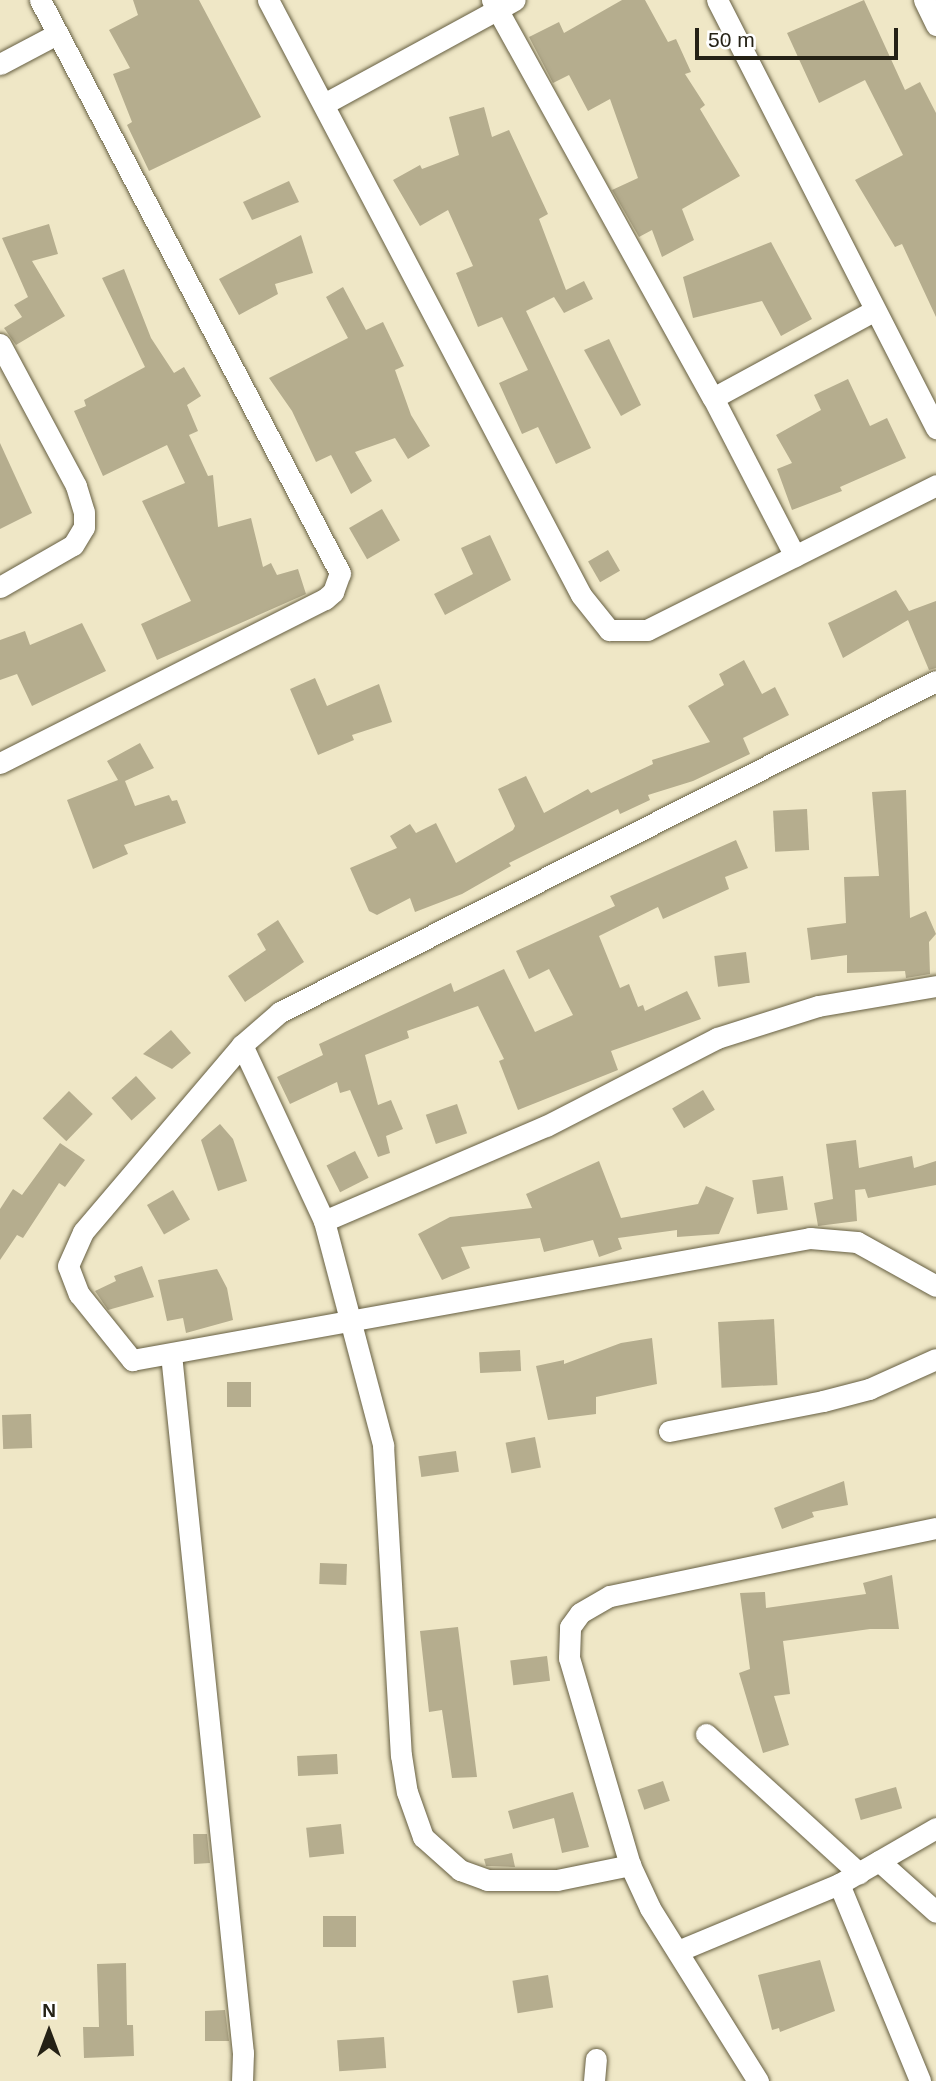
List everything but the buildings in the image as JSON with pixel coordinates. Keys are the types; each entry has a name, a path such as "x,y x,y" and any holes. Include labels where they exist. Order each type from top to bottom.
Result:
{"street":[{"path":"0,763 325,599 333,592 340,573 40,0"},
{"path":"268,0 598,622 620,633 647,630 936,485"},
{"path":"717,0 936,428"},
{"path":"923,0 936,24"},
{"path":"324,104 501,3 795,556"},
{"path":"0,64 57,34"},
{"path":"713,398 875,310"},
{"path":"0,344 76,486 84,527 73,545 0,587"},
{"path":"935,687 303,997 242,1045 83,1232 69,1257 73,1286 132,1360 830,1236 857,1242 936,1286"},
{"path":"324,1221 546,1126 717,1038 818,1006 936,986"},
{"path":"242,1045 324,1221 354,1321 384,1455 401,1755 407,1792 423,1837 460,1870 487,1880 557,1880 630,1865"},
{"path":"171,1354 243,2053 242,2081"},
{"path":"669,1431 823,1401 869,1389 936,1359"},
{"path":"758,2081 650,1908 630,1865 569,1658 570,1627 580,1613 610,1596 936,1528"},
{"path":"706,1734 859,1873"},
{"path":"678,1951 839,1884 936,1828"},
{"path":"879,1861 936,1912"},
{"path":"839,1884 920,2081"},
{"path":"594,2081 596,2059"}]}
